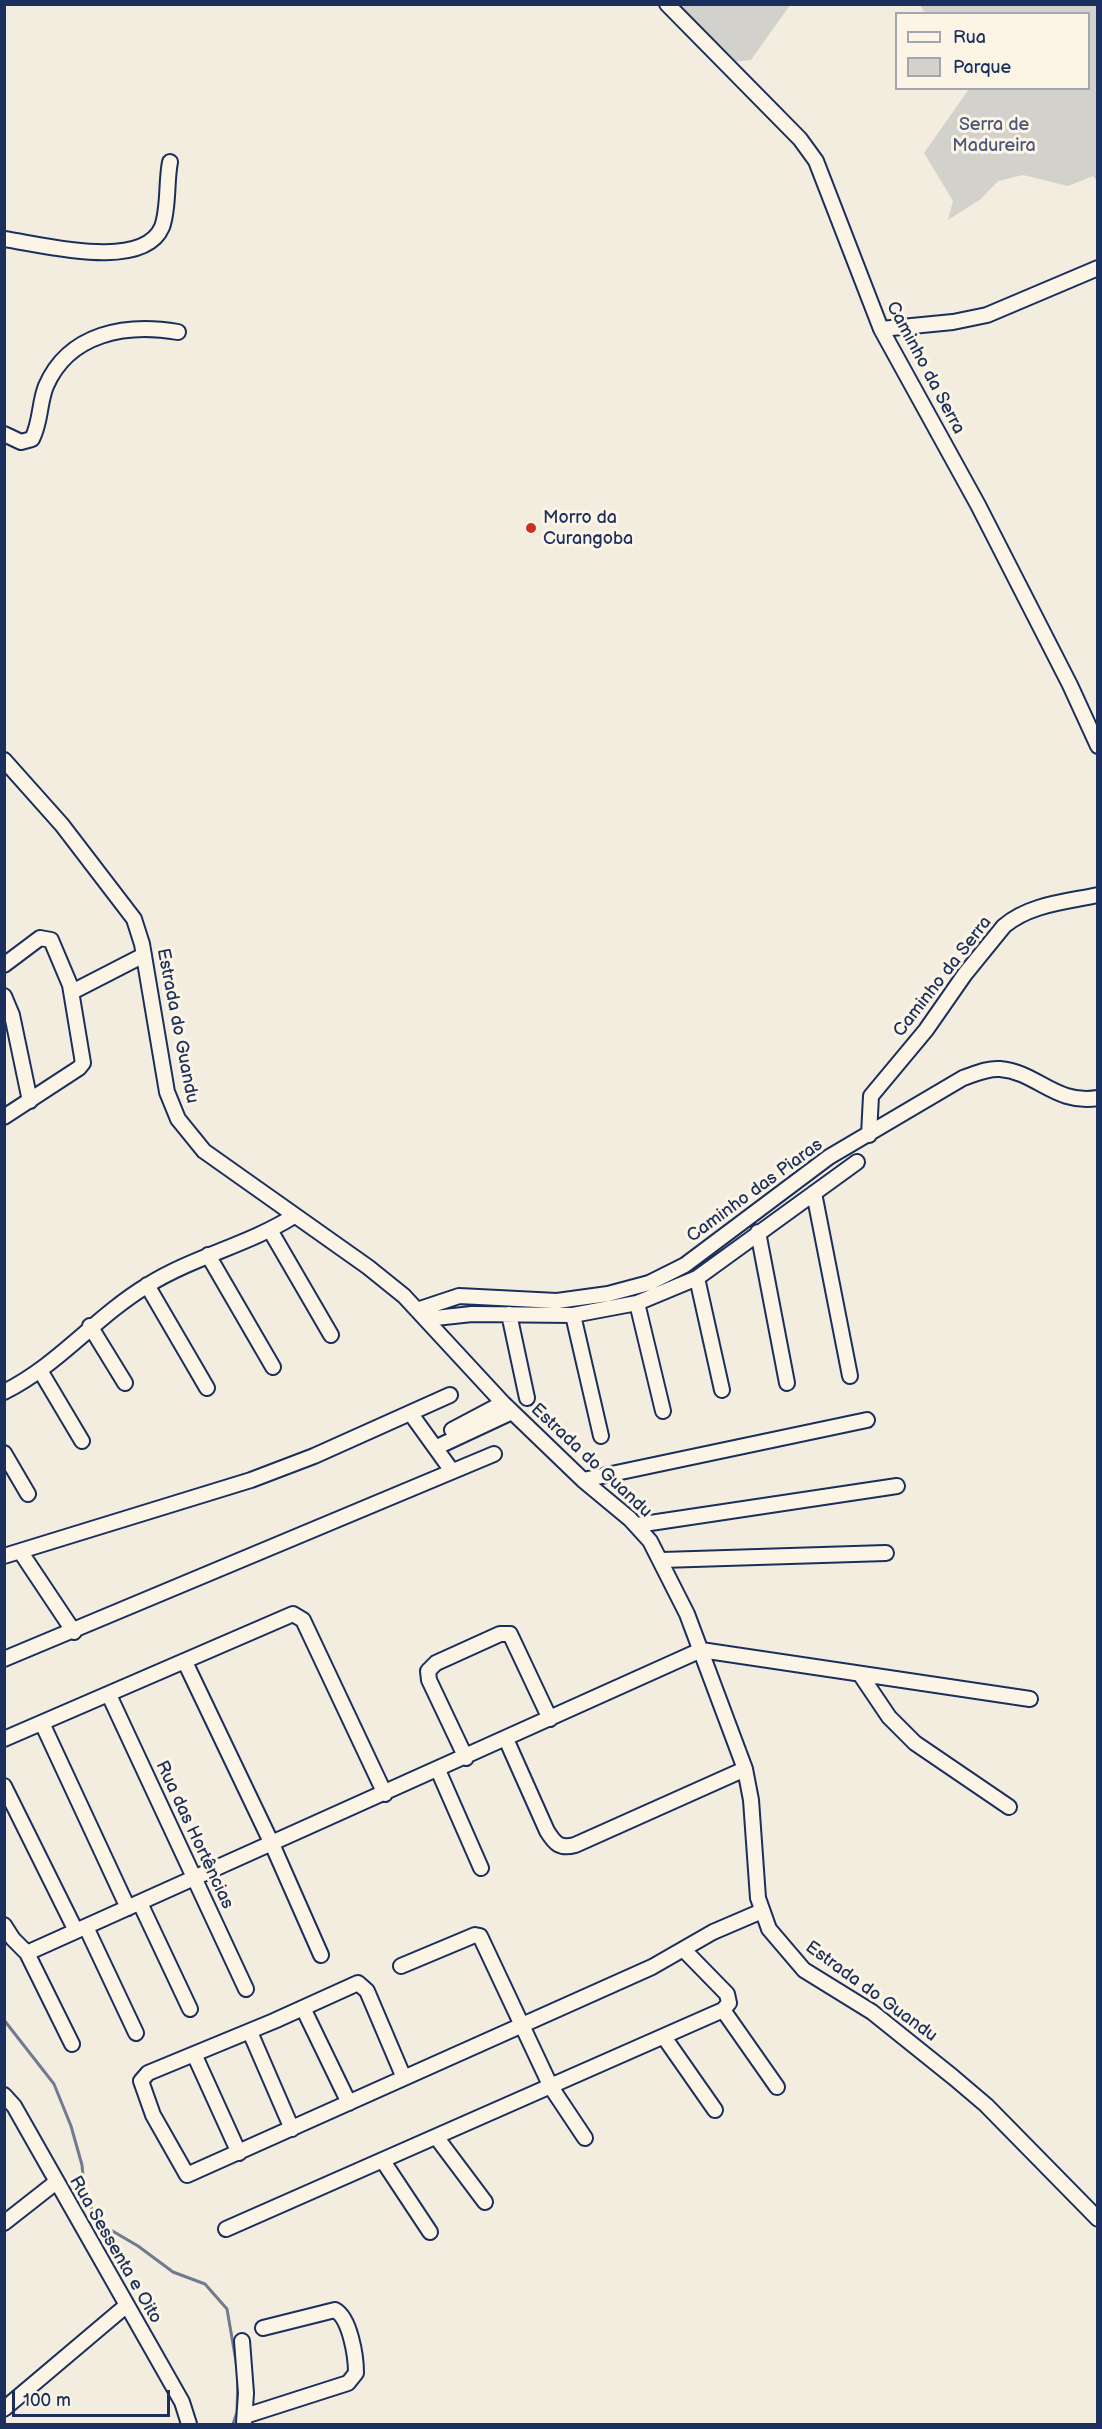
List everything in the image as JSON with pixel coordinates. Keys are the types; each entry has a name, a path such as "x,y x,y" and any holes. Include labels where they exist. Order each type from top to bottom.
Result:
{"street":[{"name":"Caminho da Serra","path":"668,4 792,130 816,161 881,329 978,505 1070,685 1098,746"},
{"path":"4,239 76,250 131,251 150,242 162,227 170,162"},
{"path":"881,329 953,322 987,315 1098,268"},
{"path":"4,434 21,442 32,439 40,421 45,388 62,359 79,344 106,334 129,329 153,327 178,332"},
{"name":"Estrada do Guandu","path":"4,760 62,825 129,911 141,937 167,1092 178,1119 204,1152 368,1267 421,1314 508,1408 583,1480 637,1525 662,1560 701,1650 745,1769 752,1800 754,1872 762,1911 769,1929 795,1961 821,1982 872,2012 938,2064 986,2106 1098,2219"},
{"name":"Caminho da Serra","path":"869,1135 871,1096 926,1030 965,975 1004,926 1043,906 1098,895"},
{"path":"4,965 40,938 51,940 72,992 83,1063 79,1068 4,1117"},
{"path":"72,992 144,955"},
{"path":"4,996 12,1015 30,1101"},
{"name":"Caminho das Piaras","path":"421,1314 459,1296 557,1301 608,1294 649,1283 685,1264 830,1157 963,1078 983,1071 1010,1070 1060,1096 1079,1100 1098,1098"},
{"path":"421,1314 573,1315 637,1304 697,1278 857,1162"},
{"path":"814,1193 850,1376"},
{"path":"4,1392 41,1372 90,1326 147,1285 208,1255 270,1230 294,1216"},
{"path":"270,1230 331,1335"},
{"path":"758,1232 787,1383"},
{"path":"208,1255 273,1367"},
{"path":"697,1278 722,1390"},
{"path":"147,1285 207,1388"},
{"path":"637,1304 663,1411"},
{"path":"509,1314 527,1398"},
{"path":"573,1315 601,1436"},
{"path":"90,1326 125,1383"},
{"path":"41,1372 82,1441"},
{"path":"4,1556 251,1480 411,1414 450,1395"},
{"path":"434,1444 508,1408"},
{"path":"411,1414 452,1471"},
{"path":"583,1480 867,1420"},
{"path":"4,1453 28,1494"},
{"path":"4,1659 74,1632 494,1454"},
{"path":"637,1525 897,1486"},
{"path":"20,1551 74,1632"},
{"path":"662,1560 886,1553"},
{"path":"4,1739 185,1662 288,1614 300,1616 385,1794"},
{"path":"466,1758 429,1680 428,1671 436,1664 507,1633 513,1638 550,1719"},
{"path":"27,1953 466,1758 701,1650 1030,1699"},
{"path":"185,1662 272,1844 321,1955"},
{"path":"860,1674 890,1717 915,1743 1009,1807"},
{"name":"Rua das Hortências","path":"109,1695 246,1989"},
{"path":"42,1723 190,2010"},
{"path":"506,1739 547,1831 554,1842 562,1847 575,1845 745,1769"},
{"path":"438,1770 481,1868"},
{"path":"4,1786 136,2033"},
{"path":"404,2078 367,1991 361,1984 352,1984 250,2032 148,2073 142,2078 142,2088 153,2115 187,2175 239,2153 652,1967 713,1932 762,1911"},
{"path":"4,1925 13,1939 27,1953 72,2044"},
{"path":"400,1966 478,1935 483,1939 551,2087 585,2138"},
{"path":"226,2229 437,2138 723,2010 729,2003 727,1994 684,1950"},
{"path":"303,2008 349,2103"},
{"path":"723,2010 777,2087"},
{"path":"250,2032 292,2129"},
{"path":"664,2037 714,2110"},
{"path":"194,2054 239,2153"},
{"name":"Rua Sessenta e Oito","path":"4,2095 14,2106 55,2183 182,2402 189,2424"},
{"path":"437,2138 485,2202"},
{"path":"383,2161 429,2232"},
{"path":"4,2223 55,2183"},
{"path":"4,2409 127,2306"},
{"path":"242,2341 244,2420 348,2383 356,2373 346,2324 341,2313 335,2310 263,2328"}],"green space":[{"path":"672,5 790,5 751,60 733,62"},
{"name":"Serra de Madureira","path":"920,5 1097,5 1097,181 1093,176 1068,186 1023,175 998,181 981,199 948,220 953,201 924,153 968,90 1090,90 1090,12 924,12"}],"waterway":[{"path":"4,2020 54,2084 71,2126 82,2165 85,2199 104,2226 138,2246 173,2272 205,2284 227,2309 238,2373 237,2412 233,2424"}],"place":[{"name":"Morro da Curangoba","path":"531,528"}]}
